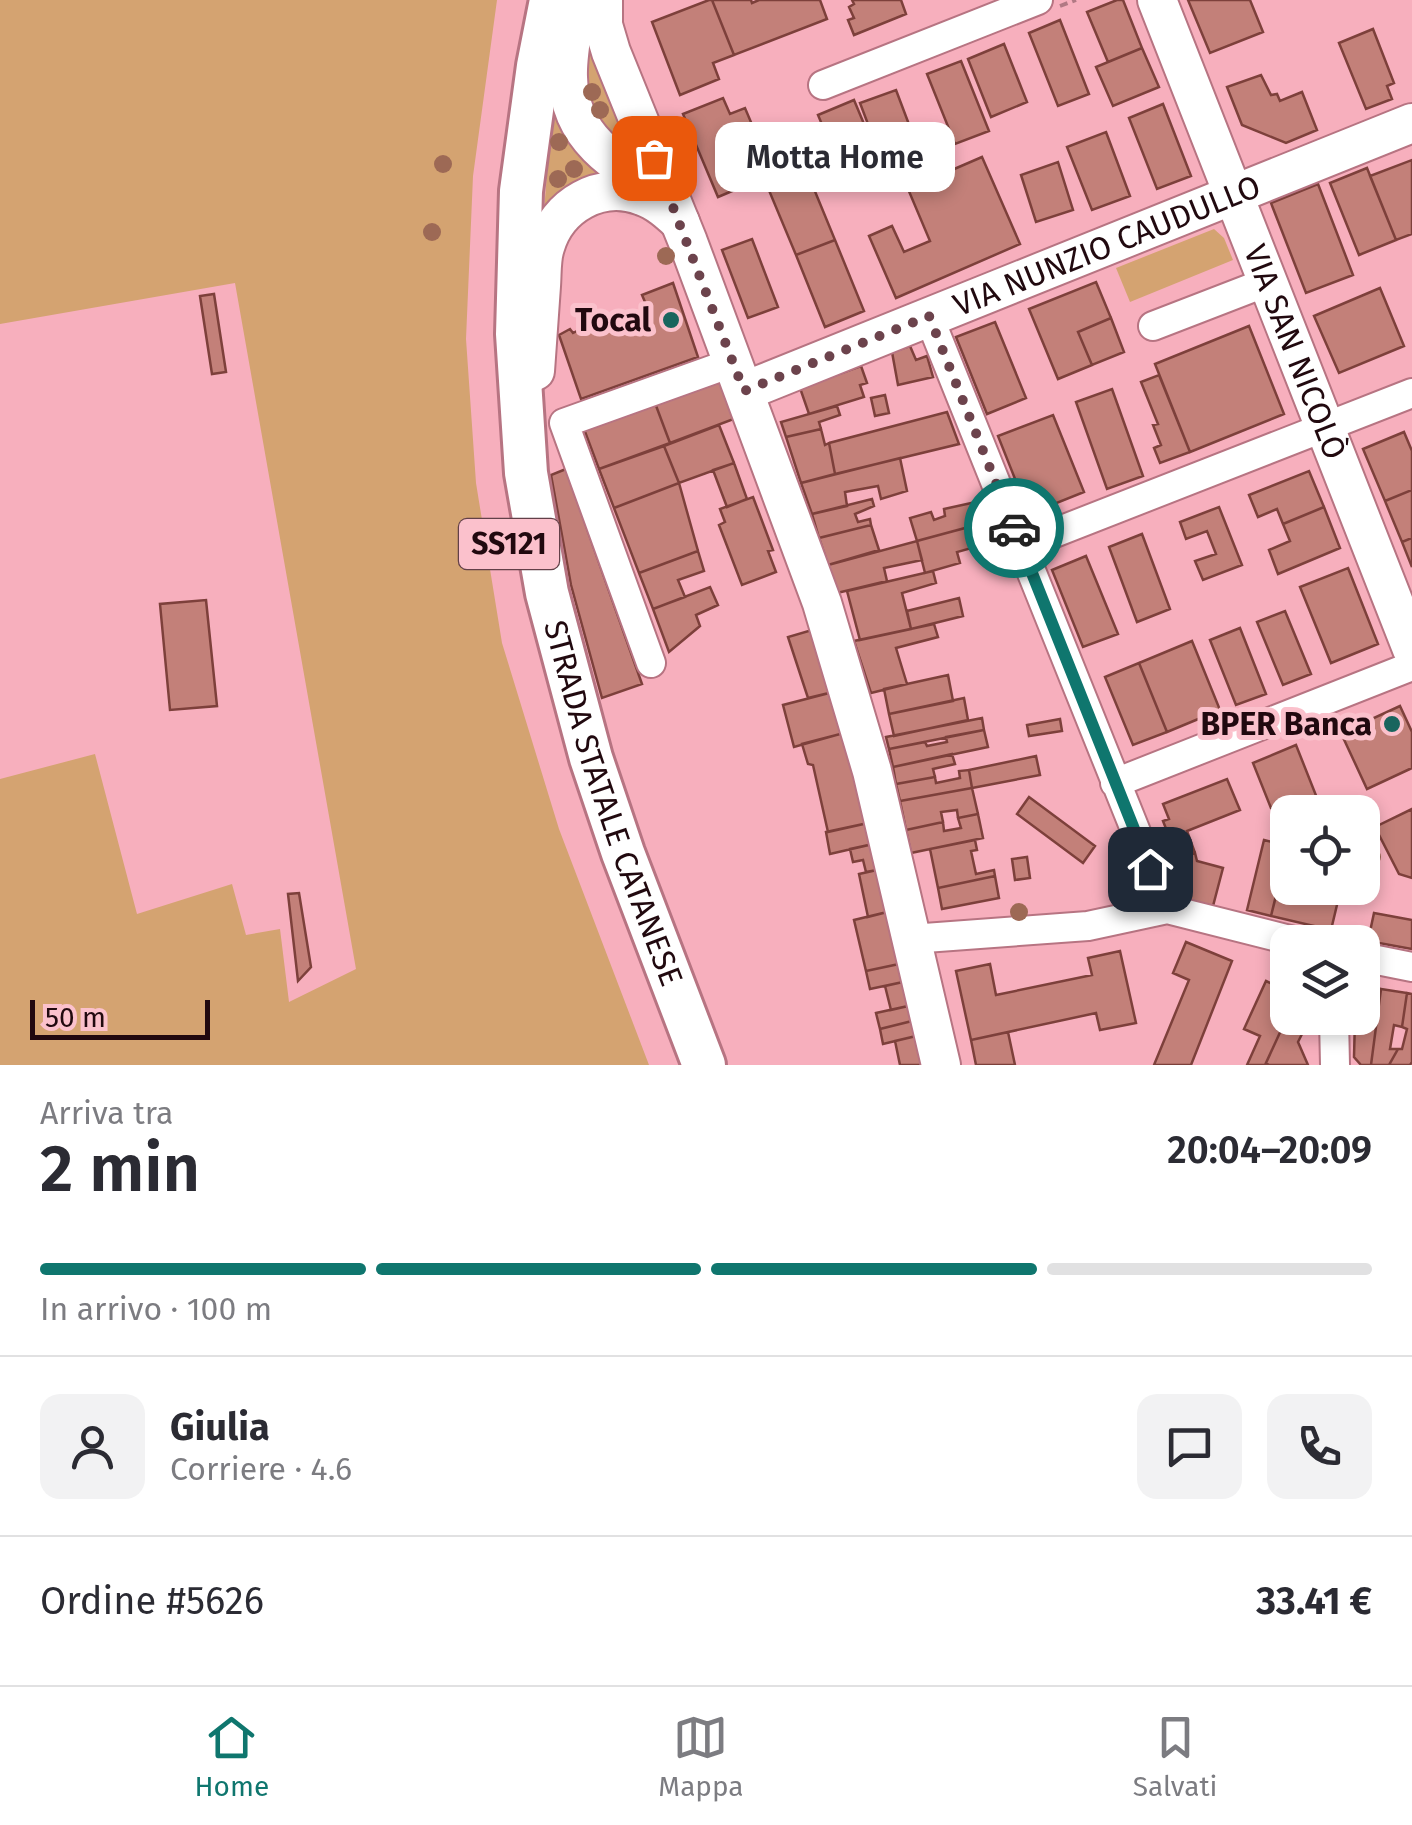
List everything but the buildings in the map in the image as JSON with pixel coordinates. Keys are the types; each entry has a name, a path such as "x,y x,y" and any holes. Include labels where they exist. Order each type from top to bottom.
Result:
{"main road":[{"name":"STRADA STATALE CATANESE","path":"522,0 494,180 490,360 497,473 518,598 565,772 596,865 673,1065"},
{"name":"STRADA STATALE CATANESE","path":"552,0 538,66 521,191 517,334 526,474 546,593 591,758 622,853 704,1065"},
{"path":"577,0 568,77 572,106 597,148 665,204"},
{"path":"603,0 603,26 665,204 739,376 822,603 872,771 941,1065"},
{"name":"VIA SAN NICOLÒ","path":"1157,0 1412,649"},
{"name":"VIA NUNZIO CAUDULLO","path":"739,376 929,316 1412,123"},
{"path":"526,474 544,248 556,221 584,198 602,192 629,192 665,204"}],"street":[{"path":"824,84 1038,0"},
{"path":"1153,326 1267,282"},
{"path":"929,316 1167,909"},
{"path":"651,662 564,422 739,376"},
{"path":"1021,546 1412,392"},
{"path":"1116,782 1412,666"},
{"path":"911,939 1088,926 1167,909 1270,935"},
{"path":"1380,962 1412,968"},
{"path":"1334,1035 1335,1065"}],"shaded area":[{"path":"0,0 497,0 473,176 466,339 476,483 502,643 559,829 649,1065 0,1065 0,779 95,754 137,914 232,884 246,935 280,929 289,1002 356,969 235,283 0,324"},
{"path":"590,32 645,164 624,159 577,88"},
{"path":"560,84 611,170 543,224 548,161"},
{"path":"1214,229 1224,238 1233,260 1130,302 1116,268"}],"way so far":[{"path":"654,158 744,391 929,316 1014,528"}],"place":[{"name":"Motta Home","path":"654,158"},
{"name":"Tocal","path":"671,320"},
{"name":"BPER Banca","path":"1392,724"}],"route":[{"path":"1014,528 1150,869"}]}
